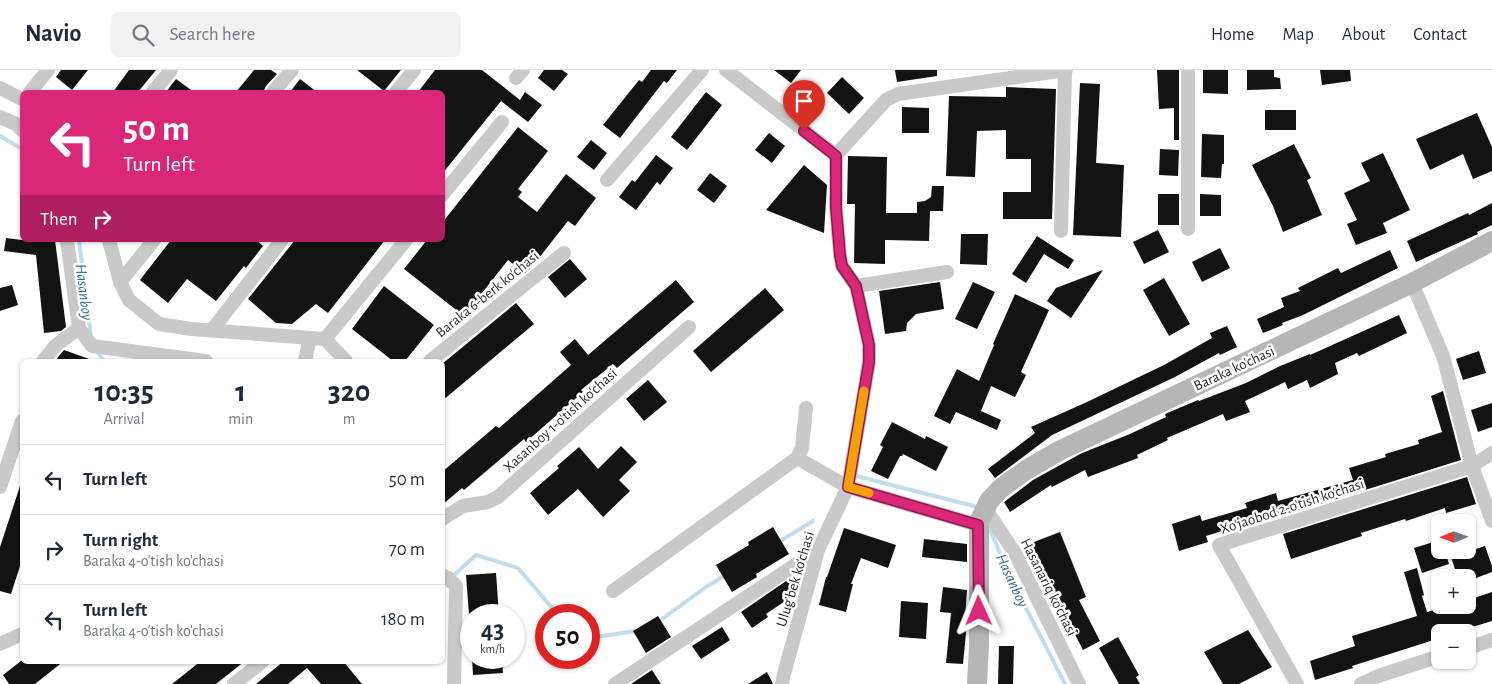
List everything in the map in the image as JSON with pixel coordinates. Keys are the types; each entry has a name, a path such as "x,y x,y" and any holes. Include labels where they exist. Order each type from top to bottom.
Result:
{"main road":[{"name":"Baraka ko'chasi","path":"981,518 989,501 1000,489 1026,470 1059,451 1412,283 1492,240"},
{"path":"977,684 981,518"}],"street":[{"path":"32,90 48,70"},
{"path":"155,90 171,70"},
{"path":"275,90 292,70"},
{"path":"398,90 414,70"},
{"path":"607,180 702,70"},
{"path":"726,70 836,156"},
{"path":"947,272 856,286 842,266 836,208 836,156 886,100 898,94 1066,70 1061,230"},
{"path":"1188,70 1188,229"},
{"path":"0,88 20,98"},
{"path":"0,117 16,124 20,128"},
{"path":"445,191 502,122"},
{"path":"68,242 79,328 92,346 191,359"},
{"path":"110,242 120,282 129,300 159,324 191,329 325,339 344,359"},
{"path":"120,282 152,242"},
{"path":"212,330 280,242"},
{"path":"325,339 404,242"},
{"name":"Baraka 6-berk ko'chasi","path":"432,359 564,253"},
{"path":"1412,283 1443,356 1472,466 1492,521"},
{"name":"Ulug'bek ko'chasi","path":"782,684 818,550 848,487 869,362 869,345 856,286"},
{"name":"Xasanboy 1-o'tish ko'chasi","path":"445,517 463,506 488,502 498,497 689,327"},
{"path":"45,359 55,346 79,328"},
{"path":"305,359 310,338"},
{"path":"613,591 797,458 802,448 806,408"},
{"path":"0,487 20,427"},
{"name":"Xo'jaobod 2-o'tish ko'chasi","path":"1297,684 1219,545 1472,466 1492,453"},
{"path":"797,458 848,487 981,518"},
{"name":"Hasanariq ko'chasi","path":"981,518 1015,553 1079,684"},
{"path":"615,684 818,550"},
{"path":"445,576 456,586 454,684"},
{"path":"0,644 20,635"},
{"path":"1476,645 1492,640"},
{"path":"1367,682 1431,659"},
{"path":"234,684 259,664"}],"building":[{"path":"61,70 88,70 72,90 56,77"},
{"path":"129,70 156,70 140,90 114,90"},
{"path":"254,70 271,70 277,74 264,90 238,90"},
{"path":"357,70 401,70 385,90"},
{"path":"435,70 482,70 520,100 525,92 542,105 528,122 501,101 445,170 445,90 420,90"},
{"path":"544,70 562,70 568,74 554,91 538,78"},
{"path":"651,70 677,70 667,83 664,81 620,138 603,125 639,80 642,82"},
{"path":"774,70 801,70 791,83"},
{"path":"895,70 937,70 937,76 897,82"},
{"path":"1157,70 1179,70 1179,140 1174,140 1174,108 1159,109"},
{"path":"1203,70 1228,70 1228,94 1203,93"},
{"path":"1247,70 1274,70 1274,77 1280,78 1281,89 1247,90"},
{"path":"1320,70 1350,70 1351,81 1322,85"},
{"path":"842,77 864,98 849,114 827,93"},
{"path":"176,79 191,90 168,90"},
{"path":"300,79 314,90 292,90"},
{"path":"1080,83 1100,84 1096,163 1124,165 1121,237 1073,235"},
{"path":"1006,87 1056,89 1052,219 1003,219 1003,192 1031,192 1031,159 1006,159 1006,130 977,131 975,177 946,176 949,96 1006,97"},
{"path":"706,92 722,105 687,150 671,137"},
{"path":"902,107 929,108 929,133 902,133"},
{"path":"1265,110 1296,110 1296,130 1265,130"},
{"path":"1477,113 1492,147 1492,171 1473,179 1463,154 1430,170 1416,139"},
{"path":"518,127 548,151 518,189 522,192 518,197 537,212 566,174 596,198 575,226 568,221 525,273 508,260 464,316 404,269 425,242 445,242 445,219"},
{"path":"769,133 785,146 772,163 755,150"},
{"path":"1202,134 1224,135 1224,164 1222,164 1221,178 1201,177"},
{"path":"591,140 607,153 594,170 577,157"},
{"path":"1294,144 1311,178 1307,180 1322,215 1283,232 1273,206 1252,165"},
{"path":"1160,149 1179,150 1178,176 1159,175"},
{"path":"1383,153 1410,210 1383,223 1387,233 1356,245 1347,224 1357,220 1344,193 1370,181 1361,163"},
{"path":"656,155 673,168 660,185 657,182 636,210 619,197 632,180 635,182"},
{"path":"848,156 887,157 886,213 917,213 917,202 925,201 931,197 932,186 944,186 943,211 930,211 929,241 885,240 885,264 854,263 855,204 847,204"},
{"path":"804,165 827,185 824,233 766,210"},
{"path":"710,173 727,186 714,203 697,190"},
{"path":"1158,194 1179,194 1179,225 1158,225"},
{"path":"1200,194 1221,195 1221,216 1200,216"},
{"path":"1492,203 1492,225 1477,232 1478,234 1416,262 1407,241 1468,213 1469,215"},
{"path":"1158,230 1169,252 1144,264 1133,242"},
{"path":"961,234 988,234 987,265 960,264"},
{"path":"1037,236 1074,260 1068,269 1044,254 1026,283 1012,274"},
{"path":"6,238 20,240 20,242 55,242 66,327 61,331 44,333 36,255 4,251"},
{"path":"169,242 258,242 263,246 216,301 187,279 168,303 140,280"},
{"path":"293,242 383,242 328,313 316,304 292,324 276,323 248,299"},
{"path":"1220,248 1230,268 1202,282 1192,262"},
{"path":"1390,250 1398,268 1263,333 1257,319 1284,307 1281,298 1300,291 1298,288 1338,268 1341,273"},
{"path":"570,259 587,279 565,298 548,277"},
{"path":"1103,270 1071,318 1047,301 1056,288"},
{"path":"1164,278 1190,324 1169,336 1143,290"},
{"path":"676,280 694,302 617,368 613,364 581,390 583,392 526,442 524,439 464,490 462,488 445,502 445,469 496,426 499,428 571,365 560,352 575,339 588,355"},
{"path":"940,282 944,309 916,314 907,323 906,331 885,334 879,291"},
{"path":"973,282 995,292 977,329 955,319"},
{"path":"12,285 18,305 0,311 0,288"},
{"path":"384,286 434,325 407,359 390,359 352,329"},
{"path":"765,288 784,310 711,372 693,351"},
{"path":"1015,294 1049,310 1021,372 1026,375 1015,397 991,386 981,411 1001,420 997,430 956,412 950,424 934,416 957,369 979,381"},
{"path":"516,303 534,324 445,398 445,362"},
{"path":"1399,315 1407,333 1359,356 1357,353 1335,363 1338,374 1310,388 1307,380 1288,389 1285,382 1245,401 1250,412 1226,421 1223,414 1167,438 1168,440 1137,455 1138,458 1088,477 1085,470 1052,487 1051,485 1010,512 1004,502 1033,480 1082,453 1130,434 1166,417 1165,414 1246,383 1280,366 1310,355"},
{"path":"1227,326 1237,347 1220,355 1219,353 1175,377 1052,435 995,478 988,469 1035,433 1031,427 1164,365 1212,338 1210,333"},
{"path":"64,350 89,359 57,359"},
{"path":"1479,351 1486,373 1463,380 1456,359"},
{"path":"648,380 667,402 644,421 626,399"},
{"path":"1443,391 1461,460 1317,505 1206,536 1208,542 1179,551 1172,524 1200,515 1202,521 1247,508 1245,503 1276,493 1278,501 1353,480 1349,468 1386,457 1385,454 1419,444 1418,440 1442,432 1431,396"},
{"path":"1492,403 1492,427 1478,432 1471,410"},
{"path":"892,422 925,439 926,436 948,447 936,471 903,454 900,456 888,479 871,471 883,447 880,445"},
{"path":"621,446 637,462 619,480 630,491 603,517 578,489 548,515 530,493 559,468 557,466 579,447 598,469"},
{"path":"1467,477 1476,504 1446,513 1445,508 1406,521 1405,519 1361,533 1362,536 1291,559 1283,534"},
{"path":"20,486 20,566 11,594 0,591 0,547"},
{"path":"773,527 789,554 756,574 757,577 732,592 716,565 749,545 748,542"},
{"path":"844,528 896,545 888,568 861,558 851,584 853,584 846,612 819,605 826,577"},
{"path":"1060,532 1086,597 1079,600 1100,641 1083,650 1061,607 1057,608 1042,570 1037,572 1026,545"},
{"path":"924,539 967,544 967,562 922,557"},
{"path":"1431,543 1431,559 1448,559 1449,564 1422,573 1414,548"},
{"path":"1485,546 1492,566 1492,572 1476,578 1476,569 1455,569 1452,559 1476,559 1476,549"},
{"path":"1417,568 1424,595 1422,596 1427,612 1431,611 1431,614 1476,614 1476,597 1492,592 1492,621 1476,626 1476,624 1431,624 1431,641 1315,680 1310,661 1355,646 1352,636 1417,616 1404,572"},
{"path":"496,573 498,604 468,604 466,575"},
{"path":"792,577 799,587 797,593 766,614 768,617 752,628 741,612"},
{"path":"943,587 967,590 965,618 967,623 963,664 946,663 951,613 940,612"},
{"path":"901,601 928,603 926,639 899,637"},
{"path":"658,616 671,637 646,653 633,631"},
{"path":"722,627 730,640 701,659 692,646"},
{"path":"1248,630 1272,667 1239,684 1223,684 1204,652"},
{"path":"1118,637 1139,675 1136,677 1140,684 1119,684 1099,648"},
{"path":"999,646 1014,646 1013,684 998,684"},
{"path":"20,662 20,664 60,664 35,684 9,684 3,675"},
{"path":"197,664 241,664 216,684 172,684"},
{"path":"280,664 345,664 362,684 321,684 307,668 288,684 256,684"},
{"path":"473,669 503,669 503,673 473,675"},
{"path":"652,670 661,684 631,684"},
{"path":"767,672 773,684 748,684"}],"waterway":[{"name":"Hasanboy","path":"0,136 20,148"},
{"name":"Hasanboy","path":"79,242 91,337"},
{"name":"Hasanboy","path":"96,350 103,359"},
{"name":"Hasanboy","path":"856,476 974,506 978,510"},
{"name":"Hasanboy","path":"777,543 813,521"},
{"name":"Hasanboy","path":"988,524 1007,571 1065,684"},
{"name":"Hasanboy","path":"453,576 476,555 518,568 549,604"},
{"name":"Hasanboy","path":"658,622 706,587 726,575"},
{"name":"Hasanboy","path":"600,636 636,631"}],"slow traffic":[{"path":"864,391 848,487 869,493"}],"route":[{"path":"804,131 836,156 836,208 840,255 842,266 856,286 869,345 869,362 848,487 978,525 979,611"}]}
